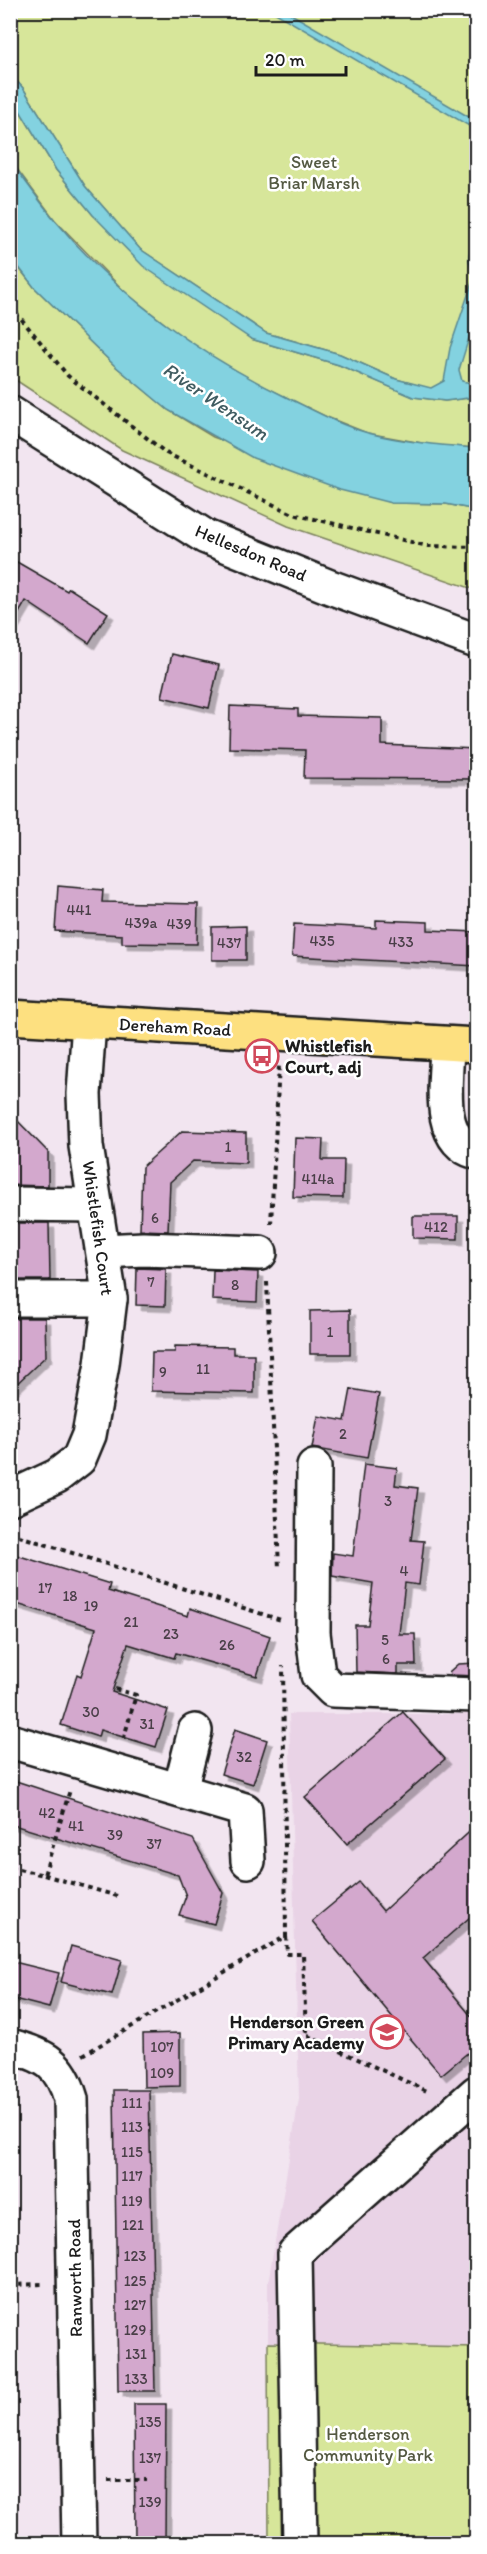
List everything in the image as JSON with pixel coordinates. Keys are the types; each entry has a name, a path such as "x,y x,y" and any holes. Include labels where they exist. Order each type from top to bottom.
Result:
{"highway":[{"name":"Dereham Road","path":"10,1017 462,1044"}],"street":[{"name":"Hellesdon Road","path":"10,413 206,537 477,641"},
{"name":"Whistlefish Court","path":"10,1498 57,1476 79,1459 89,1435 110,1299 86,1146 84,1094 89,1022"},
{"name":"Dereham Road","path":"462,1044 447,1115 453,1137 461,1146 477,1152"},
{"path":"10,1204 95,1205"},
{"path":"104,1251 143,1249 264,1262"},
{"path":"10,1299 110,1299"},
{"path":"314,1467 313,1633 318,1675 333,1690 477,1695"},
{"path":"180,1790 195,1731"},
{"path":"10,1741 245,1809 248,1861"},
{"name":"Ranworth Road","path":"10,2046 52,2062 65,2079 71,2099 79,2544"},
{"path":"300,2544 295,2253 477,2093"}],"path":[{"path":"10,305 68,376 166,453 293,514 428,546 477,547"},
{"path":"271,1222 279,1089"},
{"path":"264,1262 279,1574"},
{"path":"10,1533 282,1620"},
{"path":"281,1609 282,1632"},
{"path":"283,1656 287,1954 303,1954 306,2035 429,2092 438,2128"},
{"path":"114,1771 136,1695 115,1689"},
{"path":"44,1875 78,1761"},
{"path":"10,1866 117,1896"},
{"path":"77,2058 286,1936"},
{"path":"10,2284 54,2284"},
{"path":"99,2480 147,2480"}],"shaded area":[{"name":"Henderson Green Primary Academy","path":"289,1714 476,1714 476,2347 268,2343 268,2283 299,2099"}],"green space":[{"name":"Sweet Briar Marsh","path":"10,11 476,11 476,384 444,381 431,389 396,379 340,354 266,333 140,249 85,186 23,88 11,75"},
{"path":"11,96 56,170 93,215 251,339 339,365 414,397 445,401 476,397 476,448 433,445 367,433 327,417 261,385 196,348 126,293 55,220 11,161"},
{"path":"10,257 34,287 114,365 168,410 213,437 391,503 446,504 476,510 476,590 288,526 122,450 11,377"},
{"name":"Henderson Community Park","path":"268,2343 476,2347 476,2543 269,2543"}],"water":[{"path":"272,11 286,11 476,121 476,130"},
{"path":"11,75 23,88 85,186 140,249 266,333 340,354 396,379 431,388 444,381 450,348 474,277 469,258 476,239 476,315 459,370 462,381 476,384 476,397 445,401 413,397 339,365 251,339 143,266 93,215 56,170 11,96"},
{"name":"River Wensum","path":"10,161 54,219 104,273 160,320 220,361 284,396 357,430 408,441 476,448 476,510 446,504 391,503 340,490 253,458 168,410 114,365 34,287 11,257"}],"building":[{"path":"10,558 67,591 69,588 108,613 89,643 26,601 10,628"},
{"path":"172,654 219,665 209,708 162,697"},
{"path":"230,706 298,709 298,716 382,718 382,745 477,749 477,779 304,778 305,750 229,748"},
{"path":"58,886 103,890 102,902 198,904 197,944 122,943 122,935 55,931"},
{"path":"376,920 428,922 428,930 477,932 477,966 292,956 294,924 376,928"},
{"path":"246,926 246,960 212,960 212,927"},
{"path":"10,1113 48,1152 48,1186 10,1185"},
{"path":"182,1131 246,1133 246,1163 193,1161 170,1182 168,1231 140,1230 142,1167"},
{"path":"295,1138 323,1139 322,1160 344,1160 343,1198 293,1197"},
{"path":"413,1216 458,1216 458,1239 413,1238"},
{"path":"12,1223 49,1223 50,1280 12,1280"},
{"path":"137,1268 166,1269 165,1306 136,1305"},
{"path":"213,1270 258,1272 257,1302 212,1300"},
{"path":"350,1310 350,1354 310,1354 310,1311"},
{"path":"10,1318 45,1318 46,1356 10,1390"},
{"path":"175,1346 233,1347 233,1354 254,1354 254,1393 151,1391 152,1352 175,1352"},
{"path":"351,1389 379,1394 367,1458 312,1448 318,1416 345,1421"},
{"path":"364,1464 397,1468 395,1485 418,1488 411,1540 424,1541 419,1585 405,1583 399,1634 415,1634 416,1665 398,1665 398,1674 356,1672 355,1625 368,1625 373,1583 332,1576 333,1553 353,1556"},
{"path":"10,1553 110,1584 108,1591 188,1616 190,1608 270,1636 257,1676 176,1653 174,1658 128,1644 112,1692 168,1710 156,1747 100,1730 98,1737 61,1725 77,1674 81,1676 96,1628 10,1602"},
{"path":"477,1663 477,1676 450,1675 449,1672 458,1664"},
{"path":"403,1712 445,1759 347,1844 305,1797"},
{"path":"235,1729 267,1740 253,1784 221,1774"},
{"path":"10,1779 193,1839 223,1893 214,1924 179,1915 186,1896 178,1875 10,1824"},
{"path":"477,1825 477,1911 423,1958 477,2023 477,2045 441,2075 312,1921 359,1882 383,1911"},
{"path":"71,1946 122,1960 112,1995 61,1982"},
{"path":"10,1961 59,1973 49,2008 10,1998"},
{"path":"180,2033 180,2086 144,2087 143,2034"},
{"path":"114,2090 149,2090 155,2391 118,2391"},
{"path":"134,2404 166,2404 165,2544 135,2544"}],"place":[{"name":"Whistlefish Court, adj","path":"262,1056"},
{"name":"Henderson Green Primary Academy","path":"387,2032"}]}
